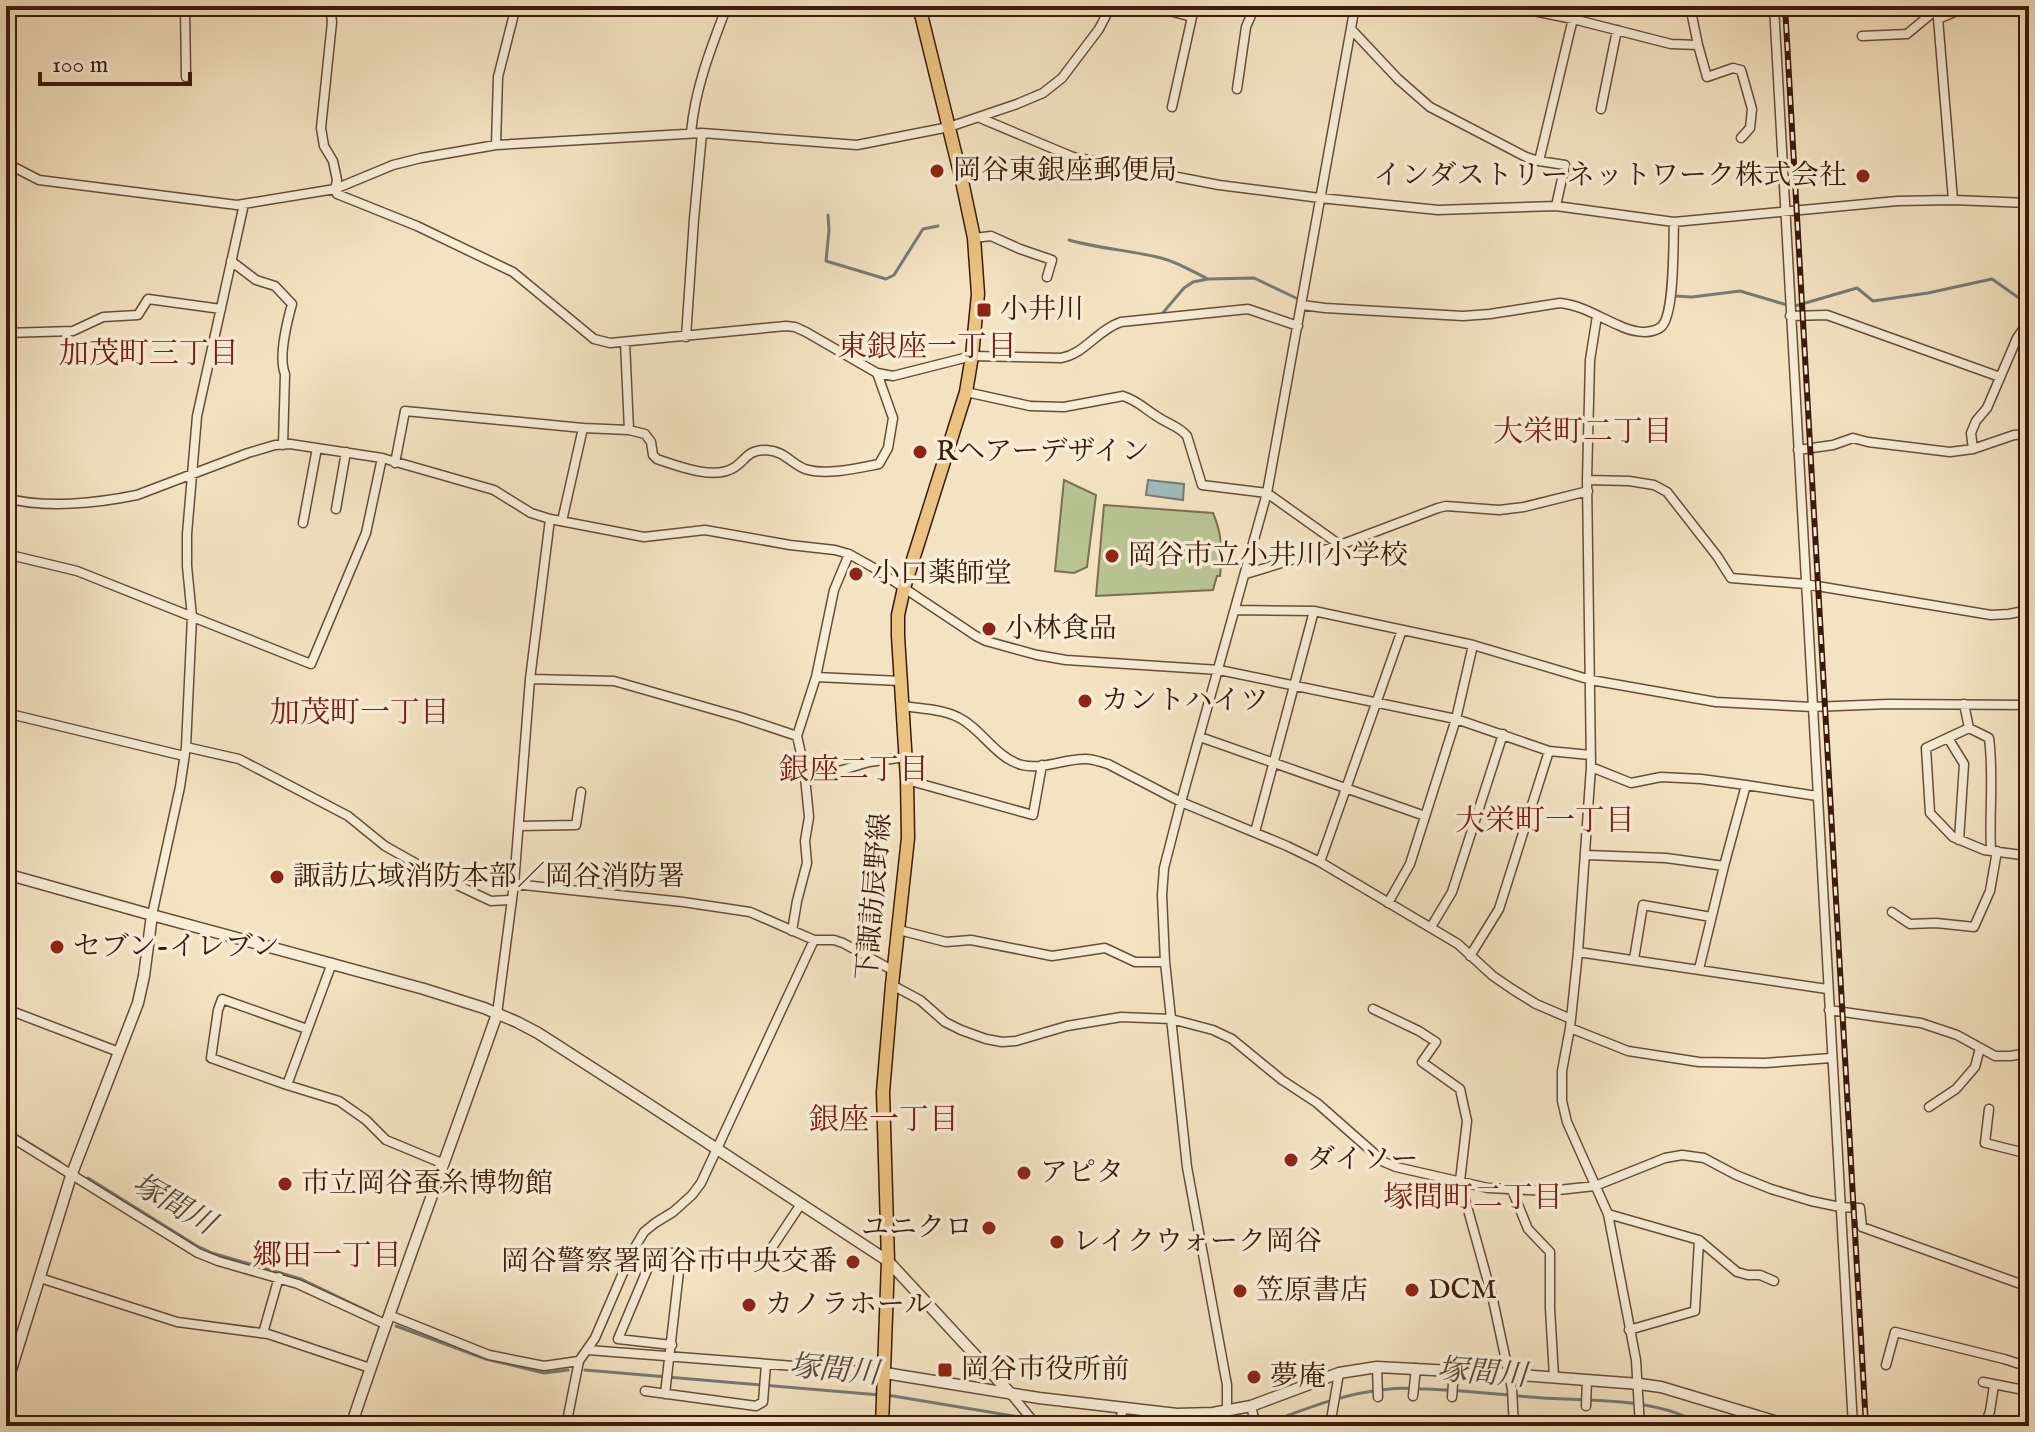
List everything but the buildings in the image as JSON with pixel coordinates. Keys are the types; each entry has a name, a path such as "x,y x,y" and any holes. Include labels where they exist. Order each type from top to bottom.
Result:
{"main road":[{"name":"下諏訪辰野線","path":"882,1426 888,1261 883,1092 908,838 898,615 966,392 978,294 974,238 919,6"}],"street":[{"path":"54,6 58,9 113,6"},
{"path":"185,6 186,77"},
{"path":"330,6 332,22 321,128 324,146 333,161 337,194 417,226 513,272 594,339 610,343 795,327 877,373 893,376 972,356 1070,357 1105,329 1121,322 1248,309 1298,326"},
{"path":"496,145 498,77 516,6"},
{"path":"691,133 694,105 704,69 727,6"},
{"path":"6,163 39,180 228,205 335,189 393,165 496,145 702,133 857,145 949,127 1043,93 1062,78 1099,29 1111,6"},
{"path":"1151,6 1192,17 1172,107"},
{"path":"1237,89 1246,27 1255,6"},
{"path":"1227,1426 1227,1385 1187,1167 1165,962 1164,868 1267,493 1355,6"},
{"path":"1508,6 1671,44 1698,45"},
{"path":"1539,161 1576,6"},
{"path":"1690,6 1707,77 1733,68 1741,70 1752,109 1750,128 1741,138"},
{"path":"1774,6 1853,1426"},
{"path":"1862,36 1907,34 1937,11 1957,11 1962,6"},
{"path":"1937,11 1953,200"},
{"path":"1351,29 1398,79 1430,107 1526,157 1565,165 1556,206"},
{"path":"1601,109 1617,30"},
{"path":"979,118 1073,157 1219,185 1438,210 1556,206 1674,222 1897,201 2029,203"},
{"path":"686,337 702,133"},
{"path":"6,1386 71,1176 138,1003 144,976 152,915 185,751 192,617 187,534 197,416 244,204"},
{"path":"1302,305 1463,316 1560,303 1571,304 1629,330 1655,330 1662,326 1667,317 1671,299 1674,222"},
{"path":"974,238 991,236 1052,260 1047,277"},
{"path":"231,261 256,280 275,286 292,304 284,333 281,365 285,374 283,445"},
{"path":"6,333 73,331 103,317 138,315 148,299 221,309"},
{"path":"1790,316 1827,315 2000,377"},
{"path":"1597,316 1590,360 1587,480 1591,767 1578,952 1562,1071 1562,1101 1567,1122 1608,1214 1636,1360 1640,1426"},
{"path":"1973,449 1971,433 1976,421 1987,408 2017,338 2029,321"},
{"path":"625,342 629,430"},
{"path":"395,463 405,411 629,430 645,434 657,459 692,471 726,472 748,454 765,450 783,454 805,468 821,470 846,470 879,464 888,448 893,418 877,373"},
{"path":"966,392 1030,406 1064,407 1123,396 1131,398 1187,436 1202,485 1267,493 1340,545"},
{"path":"562,521 583,428"},
{"path":"1798,450 1833,445 1853,438 1950,452 2029,434"},
{"path":"6,498 46,504 120,499 248,453 283,445 346,452 382,458 494,490 531,513 550,519 644,537 705,530 849,554 976,636 1037,655 1100,663 1219,670 1456,719 1549,751 1590,755"},
{"path":"303,523 317,448"},
{"path":"336,509 346,452"},
{"path":"6,554 77,571 311,664 364,541 382,458"},
{"path":"1587,480 1629,481 1654,485 1667,492 1731,578 1805,584 1991,615 2029,610"},
{"path":"1246,574 1340,545 1446,506 1499,510 1588,491"},
{"path":"351,1426 497,1014 514,884 530,679 550,519"},
{"path":"792,931 807,863 805,841 809,817 797,736 816,677 834,590 849,554"},
{"path":"1235,610 1314,611 1473,645 1591,680 1716,702 1812,707 2029,705"},
{"path":"1255,832 1314,611"},
{"path":"1320,862 1402,630"},
{"path":"1388,903 1410,864 1456,719 1473,645"},
{"path":"816,677 900,681"},
{"path":"530,679 614,681 797,736"},
{"path":"1964,704 1969,728"},
{"path":"903,706 942,712 962,719 1012,761 1023,766 1084,759 1108,764 1181,802 1320,862 1458,944 1512,989 1536,1004 1628,1051 1699,1062 1765,1063 1831,1058"},
{"path":"6,713 185,751 239,759 348,816 385,846 440,877 491,901 511,900"},
{"path":"1969,728 1926,748 1930,813 1959,840 1984,850 2029,856"},
{"path":"1892,912 1910,924 1974,927 1990,891 1994,850 1990,825 1993,768 1989,738 1969,728"},
{"path":"1431,927 1452,892 1503,734"},
{"path":"1200,737 1425,816"},
{"path":"1948,738 1964,764 1959,840"},
{"path":"1470,956 1499,909 1549,751"},
{"path":"804,767 839,771 869,762 906,757"},
{"path":"907,780 1033,815 1042,765"},
{"path":"1591,767 1631,783 1661,777 1701,779 1817,796"},
{"path":"1699,969 1746,785"},
{"path":"519,826 576,825 581,792"},
{"path":"1586,855 1666,858 1724,866"},
{"path":"6,874 449,996 538,1033 888,1261 1037,1426"},
{"path":"514,884 750,912 814,940 843,943 893,978 945,1022 986,1039 1016,1041 1067,1026 1121,1017 1171,1019 1213,1030 1232,1039 1282,1080 1317,1103 1384,1162 1396,1167 1488,1188 1549,1191 1595,1186 1665,1158 1682,1155 1704,1158 1771,1189 1811,1201 1860,1208 1862,1227 2029,1287"},
{"path":"1634,959 1643,905 1711,917"},
{"path":"899,930 946,942 971,940 1052,956 1105,948 1135,962 1165,962"},
{"path":"566,1426 579,1361 595,1338 632,1252 644,1232 673,1212 701,1183 814,940"},
{"path":"1578,952 1827,989"},
{"path":"287,1085 332,963"},
{"path":"307,1029 222,999 211,1058 339,1101 366,1120 386,1140 444,1164"},
{"path":"6,1009 119,1052"},
{"path":"1373,1009 1436,1042 1422,1062 1460,1089 1467,1121 1460,1181 1493,1300 1512,1389 1514,1426"},
{"path":"1829,1010 1921,1023 1957,1035 1995,1056 2029,1053"},
{"path":"1929,1107 1956,1089 1975,1067 1980,1048"},
{"path":"1989,1109 1985,1143 2029,1154"},
{"path":"6,1134 198,1253 218,1261 279,1277 387,1320 489,1355 544,1366 579,1361"},
{"path":"1512,1190 1528,1229 1550,1252 1554,1377"},
{"path":"672,1345 618,1339 655,1251 765,1258 801,1204"},
{"path":"1608,1214 1699,1240 1737,1272 1760,1275 1774,1281"},
{"path":"1629,1330 1695,1311 1699,1240"},
{"path":"665,1394 681,1254"},
{"path":"263,1333 279,1277"},
{"path":"40,1278 177,1322 263,1333 370,1368"},
{"path":"1886,1365 1895,1332 2029,1367"},
{"path":"588,1350 885,1373 1123,1409 1163,1413 1227,1411 1253,1417 1339,1373 1377,1367 1416,1368 1661,1387 1791,1426"},
{"path":"645,1391 756,1406 763,1402 766,1364"},
{"path":"1377,1367 1378,1397"},
{"path":"1413,1396 1416,1368"},
{"path":"1452,1397 1454,1371"},
{"path":"1330,1426 1339,1373"},
{"path":"1586,1406 1587,1380"},
{"path":"1983,1382 2029,1391"},
{"path":"1985,1426 1994,1385"},
{"path":"1118,1424 1123,1409"},
{"path":"1161,1426 1163,1413"}],"green space":[{"path":"1064,480 1096,495 1087,567 1074,573 1055,571"},
{"path":"1104,505 1213,513 1221,551 1220,576 1217,576 1213,590 1096,596"}],"water":[{"path":"1148,480 1184,484 1183,500 1146,495"}],"waterway":[{"path":"828,215 826,261 886,279 894,275 923,229 938,226"},
{"path":"1069,240 1161,258 1206,278"},
{"path":"1161,315 1184,288 1193,282 1208,279 1254,278 1296,298"},
{"path":"1674,296 1740,291 1795,306 1857,288 1873,301 1992,279 2029,305"},
{"name":"塚間川","path":"6,1129 60,1162"},
{"name":"塚間川","path":"88,1178 197,1246 301,1279 374,1314"},
{"name":"塚間川","path":"396,1326 486,1359 544,1373 568,1370"},
{"name":"塚間川","path":"585,1370 880,1395"},
{"name":"塚間川","path":"1260,1426 1339,1398 1403,1388 1619,1402 1664,1409 1703,1426"},
{"name":"塚間川","path":"887,1395 1026,1418"},
{"name":"塚間川","path":"1033,1419 1079,1426"}],"railway":[{"path":"1785,6 1866,1426"}],"place":[{"name":"岡谷東銀座郵便局","path":"937,171"},
{"name":"インダストリーネットワーク株式会社","path":"1863,176"},
{"name":"小井川","path":"984,310"},
{"name":"Rヘアーデザイン","path":"920,452"},
{"name":"岡谷市立小井川小学校","path":"1112,556"},
{"name":"小口薬師堂","path":"856,574"},
{"name":"小林食品","path":"989,629"},
{"name":"カントハイツ","path":"1085,701"},
{"name":"諏訪広域消防本部／岡谷消防署","path":"277,877"},
{"name":"セブン-イレブン","path":"57,947"},
{"name":"ダイソー","path":"1291,1160"},
{"name":"アピタ","path":"1024,1173"},
{"name":"市立岡谷蚕糸博物館","path":"285,1184"},
{"name":"ユニクロ","path":"989,1228"},
{"name":"レイクウォーク岡谷","path":"1057,1242"},
{"name":"岡谷警察署岡谷市中央交番","path":"853,1262"},
{"name":"DCM","path":"1412,1290"},
{"name":"笠原書店","path":"1240,1291"},
{"name":"カノラホール","path":"749,1305"},
{"name":"岡谷市役所前","path":"945,1370"},
{"name":"夢庵","path":"1254,1377"}],"district":[{"name":"東銀座一丁目","path":"927,348"},
{"name":"加茂町三丁目","path":"149,355"},
{"name":"大栄町二丁目","path":"1583,433"},
{"name":"加茂町一丁目","path":"360,714"},
{"name":"銀座二丁目","path":"854,771"},
{"name":"大栄町一丁目","path":"1545,822"},
{"name":"銀座一丁目","path":"884,1121"},
{"name":"塚間町二丁目","path":"1473,1199"},
{"name":"郷田一丁目","path":"327,1257"}]}
